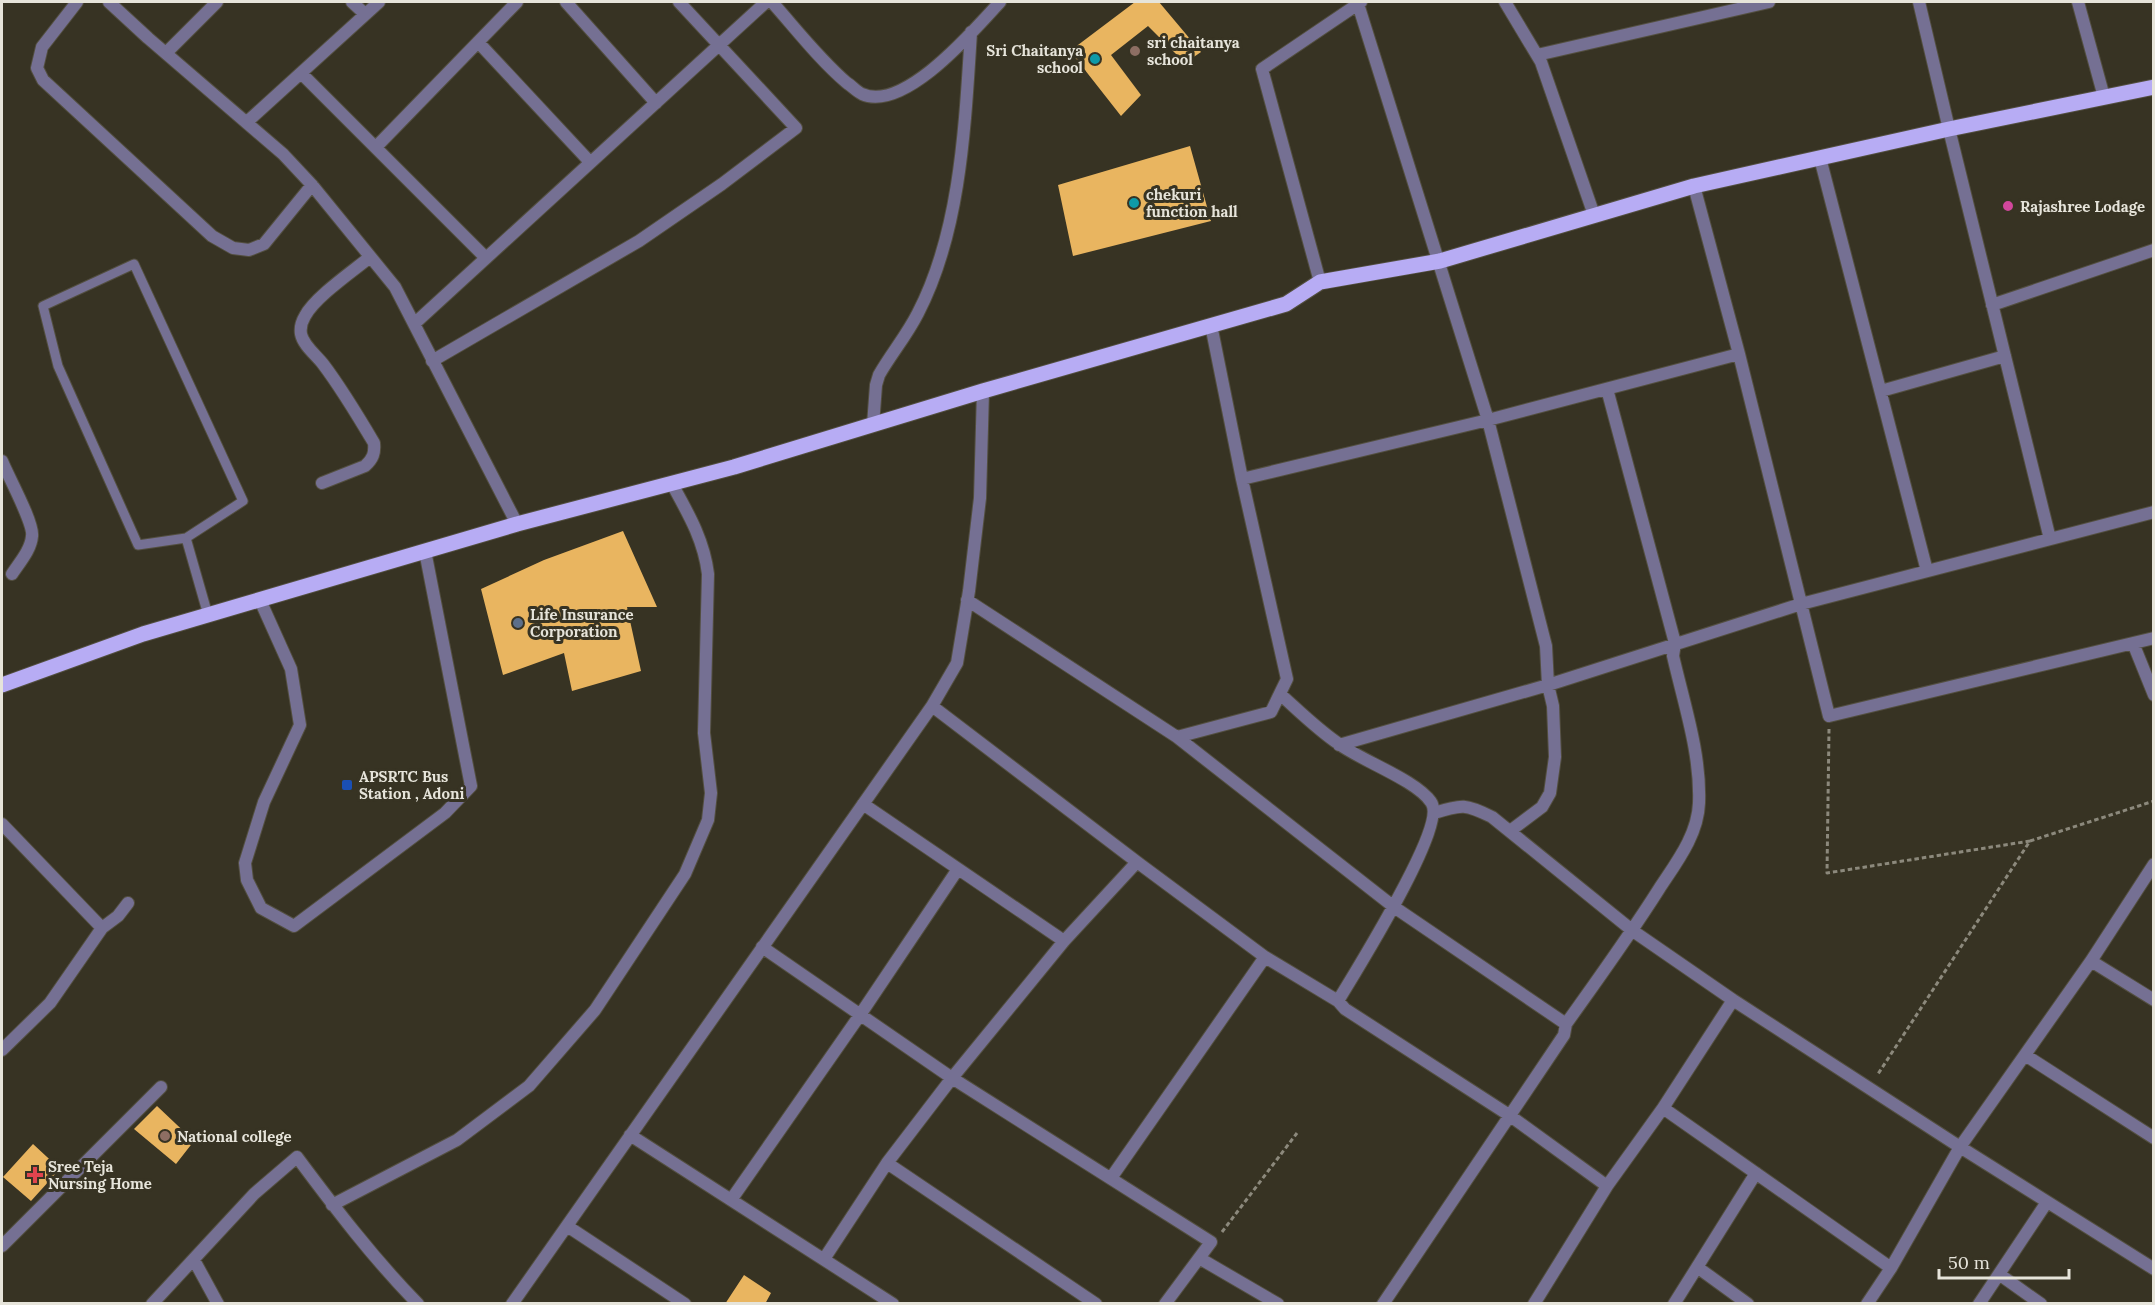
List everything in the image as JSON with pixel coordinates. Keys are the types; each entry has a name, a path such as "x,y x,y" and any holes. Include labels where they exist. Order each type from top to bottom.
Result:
{"main road":[{"path":"2,685 143,634 517,524 734,467 983,391 1286,304 1320,282 1440,261 1694,186 1948,129 2154,87"}],"street":[{"path":"77,2 42,46 37,68 43,80 212,236 234,248 249,250 264,244 312,185"},
{"path":"109,2 283,154 312,185 394,287 517,524"},
{"path":"166,53 216,2"},
{"path":"352,2 365,15"},
{"path":"247,122 379,2"},
{"path":"376,147 517,2"},
{"path":"566,2 656,103"},
{"path":"432,361 639,241 796,128 679,2"},
{"path":"414,324 766,2"},
{"path":"772,2 829,68 860,93 876,98 899,91 921,78 1000,2"},
{"path":"1505,2 1541,63 1594,215"},
{"path":"1537,55 1769,2"},
{"path":"1919,2 1948,129 2050,539"},
{"path":"2078,2 2104,97"},
{"path":"1320,282 1262,69 1343,6 1359,3 1488,420 1546,646 1548,685 1553,706 1555,757 1550,793 1542,807 1510,831"},
{"path":"873,424 879,375 919,312 937,268 953,209 966,110 971,32"},
{"path":"478,42 590,162"},
{"path":"301,73 485,257"},
{"path":"1820,158 1927,571"},
{"path":"1694,186 1739,354 1829,716 2154,638"},
{"path":"1992,305 2154,250"},
{"path":"322,483 365,466 375,452 374,442 344,394 307,345 301,335 302,327 311,305 370,257"},
{"path":"1177,737 1270,712 1287,679 1242,479 1211,325"},
{"path":"1242,479 1488,420 1739,354"},
{"path":"1881,391 2005,357"},
{"path":"1383,1304 1564,1035 1566,1024 1633,931 1684,851 1694,828 1699,805 1698,768 1673,656 1675,643 1607,389"},
{"path":"512,1304 932,706 957,663 980,498 983,391"},
{"path":"2,461 30,522 33,535 29,548 12,574"},
{"path":"332,1205 456,1140 530,1086 596,1010 685,874 708,820 711,793 704,733 708,574 705,555 696,528 672,484"},
{"path":"1339,745 1548,685 1801,604 2154,512"},
{"path":"260,600 291,669 300,725 264,801 245,864 247,880 261,908 294,926 445,813 471,786 425,551"},
{"path":"967,600 1177,737 1394,907 1566,1024"},
{"path":"2133,643 2154,695"},
{"path":"1280,694 1339,745 1419,789 1433,803 1434,813 1429,831 1394,907 1338,1001"},
{"path":"932,706 1265,957 1338,1001 1344,1009 1509,1116 1607,1186"},
{"path":"863,804 1064,941"},
{"path":"1434,813 1457,806 1473,807 1492,817 1633,931 1733,1000 2154,1269"},
{"path":"2,824 102,928"},
{"path":"824,1259 887,1163 952,1078 1064,941 1137,862"},
{"path":"1867,1304 1891,1268 1960,1147 2091,961 2154,864"},
{"path":"731,1200 860,1015 958,868"},
{"path":"2,1050 50,1003 102,928 118,916 128,903"},
{"path":"762,946 952,1078 1211,1242 1165,1304"},
{"path":"1111,1178 1265,957"},
{"path":"2091,961 2154,1000"},
{"path":"1534,1304 1607,1186 1663,1108 1733,1000"},
{"path":"2025,1055 2154,1138"},
{"path":"2,1246 161,1087"},
{"path":"1663,1108 1891,1268"},
{"path":"630,1135 893,1304"},
{"path":"152,1304 254,1194 297,1157 332,1205 386,1271 418,1304"},
{"path":"887,1163 1096,1304"},
{"path":"1674,1304 1756,1173"},
{"path":"1979,1304 2047,1202"},
{"path":"567,1226 685,1304"},
{"path":"1199,1258 1278,1304"},
{"path":"194,1260 218,1304"},
{"path":"1697,1267 1748,1304"},
{"path":"1999,1274 2041,1304"}],"lane":[{"path":"134,264 243,501 186,538 138,544 58,366 43,306 134,264"},
{"path":"186,538 208,615"}],"path":[{"path":"1829,716 1827,873 2030,841 2154,801"},
{"path":"1878,1074 2030,841"},
{"path":"1221,1234 1297,1134"}],"building":[{"name":"Sri Chaitanya school","path":"1135,2 1159,2 1201,52 1185,63 1148,26 1111,55 1141,95 1121,116 1070,51"},
{"name":"chekuri function hall","path":"1190,146 1211,221 1073,256 1058,185"},
{"path":"623,531 657,607 627,607 641,671 572,691 564,653 503,675 481,589 544,560"},
{"name":"National college","path":"157,1106 194,1141 176,1164 134,1129"},
{"path":"33,1144 60,1169 31,1201 3,1177"},
{"path":"744,1275 771,1293 765,1304 725,1304"}],"place":[{"name":"sri chaitanya school","path":"1135,51"},
{"name":"Sri Chaitanya school","path":"1095,59"},
{"name":"chekuri function hall","path":"1134,203"},
{"name":"Rajashree Lodage","path":"2008,206"},
{"name":"Life Insurance Corporation","path":"518,623"},
{"name":"APSRTC Bus Station , Adoni","path":"347,785"},
{"name":"National college","path":"165,1136"},
{"name":"Sree Teja Nursing Home","path":"35,1175"}]}
